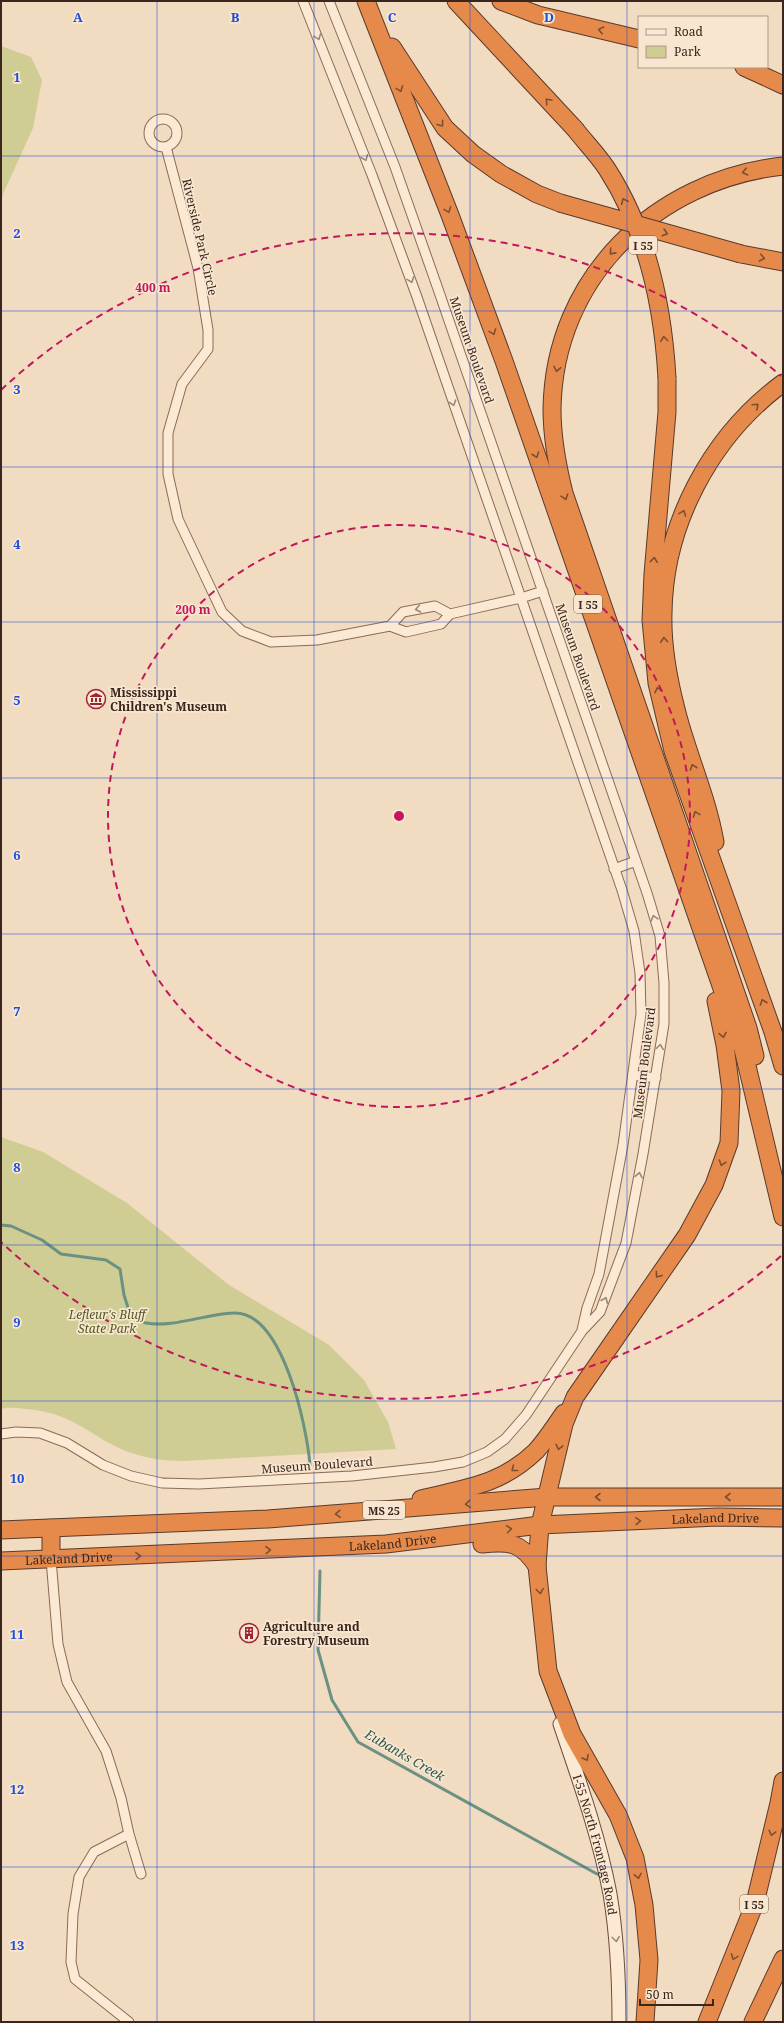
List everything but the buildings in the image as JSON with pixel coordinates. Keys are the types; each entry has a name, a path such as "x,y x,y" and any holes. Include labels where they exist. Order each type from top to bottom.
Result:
{"highway":[{"name":"I 55","path":"456,1 574,129 607,169 624,199 640,236 651,271 660,306 665,342 667,378 663,466 652,574 652,653 664,719 673,750 773,1032 783,1066"},
{"path":"501,1 538,15 638,39"},
{"name":"I 55","path":"367,4 450,215 504,361 743,1049 783,1215"},
{"path":"367,4 416,87 445,128 473,154 501,174 537,194 560,203 741,254 783,262"},
{"path":"746,68 783,85"},
{"path":"783,166 732,175 704,185 678,198 648,218 618,245 598,267 572,317 562,345 556,374 552,408 557,465 564,493 748,1028 772,1122 783,1215"},
{"path":"722,886 710,816 676,708 664,641 664,590 668,564 677,530 688,500 704,472 719,449 738,425 754,407 783,383"},
{"path":"367,1512 470,1489 511,1472 537,1450 576,1397 687,1236 714,1185 728,1143 731,1091 725,1044 705,942"},
{"path":"773,1032 783,1057"},
{"path":"576,1397 564,1424 548,1497 540,1525 538,1566 548,1671 572,1734 618,1815 635,1858 644,1905 649,1960 645,2022"},
{"name":"Lakeland Drive","path":"1,1530 268,1519 548,1497 775,1497"},
{"path":"1,1518 27,1517 45,1528 51,1559"},
{"name":"Lakeland Drive","path":"1,1561 386,1544 540,1525 718,1517 783,1518"},
{"path":"386,1544 412,1545 510,1542 529,1554 538,1566"},
{"name":"I 55","path":"707,2022 755,1903 783,1781"},
{"path":"753,2022 783,1960"}],"street":[{"name":"Museum Boulevard","path":"303,1 372,175 414,290 614,869 634,932 640,973 641,1014 622,1145 598,1274 587,1308 582,1331"},
{"name":"Museum Boulevard","path":"1,1434 16,1432 40,1434 67,1443 103,1465 131,1476 162,1483 199,1484 352,1476 434,1467 463,1462 487,1452 505,1439 526,1415 582,1331 600,1312 626,1243 656,1078 664,1024 664,983 660,936 636,861 543,591 397,174 329,1"},
{"name":"Riverside Park Circle","path":"166,147 198,268 208,330 208,349 182,384 168,433 168,474 178,519 222,612 242,631 271,642 316,640 390,626 406,632 441,624 450,614 521,598 543,591"},
{"path":"390,626 403,612 435,606 450,614"},
{"path":"614,869 636,861"},
{"path":"633,1075 656,1078"},
{"path":"51,1559 58,1644 67,1682 106,1751 121,1798 129,1834 141,1874"},
{"name":"I-55 North Frontage Road","path":"548,1671 560,1723 592,1818 610,1894 617,1945 619,2022"},
{"path":"129,1834 94,1852 79,1877 73,1914 71,1962 75,1980 129,2022"}],"green space":[{"path":"1,46 31,57 42,80 33,128 3,194 1,204"},
{"name":"Lefleur's Bluff State Park","path":"1,1137 43,1152 127,1203 229,1285 329,1345 364,1380 388,1422 396,1449 183,1461 168,1460 130,1453 77,1424 55,1414 19,1408 1,1409"}],"waterway":[{"name":"Eubanks Creek","path":"1,1225 11,1226 42,1240 61,1254 106,1260 120,1269 124,1295 130,1314 140,1321 156,1324 167,1324 233,1313 251,1317 266,1330 279,1350 289,1374 298,1400 304,1425 310,1465"},
{"name":"Eubanks Creek","path":"320,1571 318,1650 332,1700 358,1742 597,1874"}],"place":[{"name":"Mississippi Children's Museum","path":"96,699"},
{"name":"Agriculture and Forestry Museum","path":"249,1633"}]}
